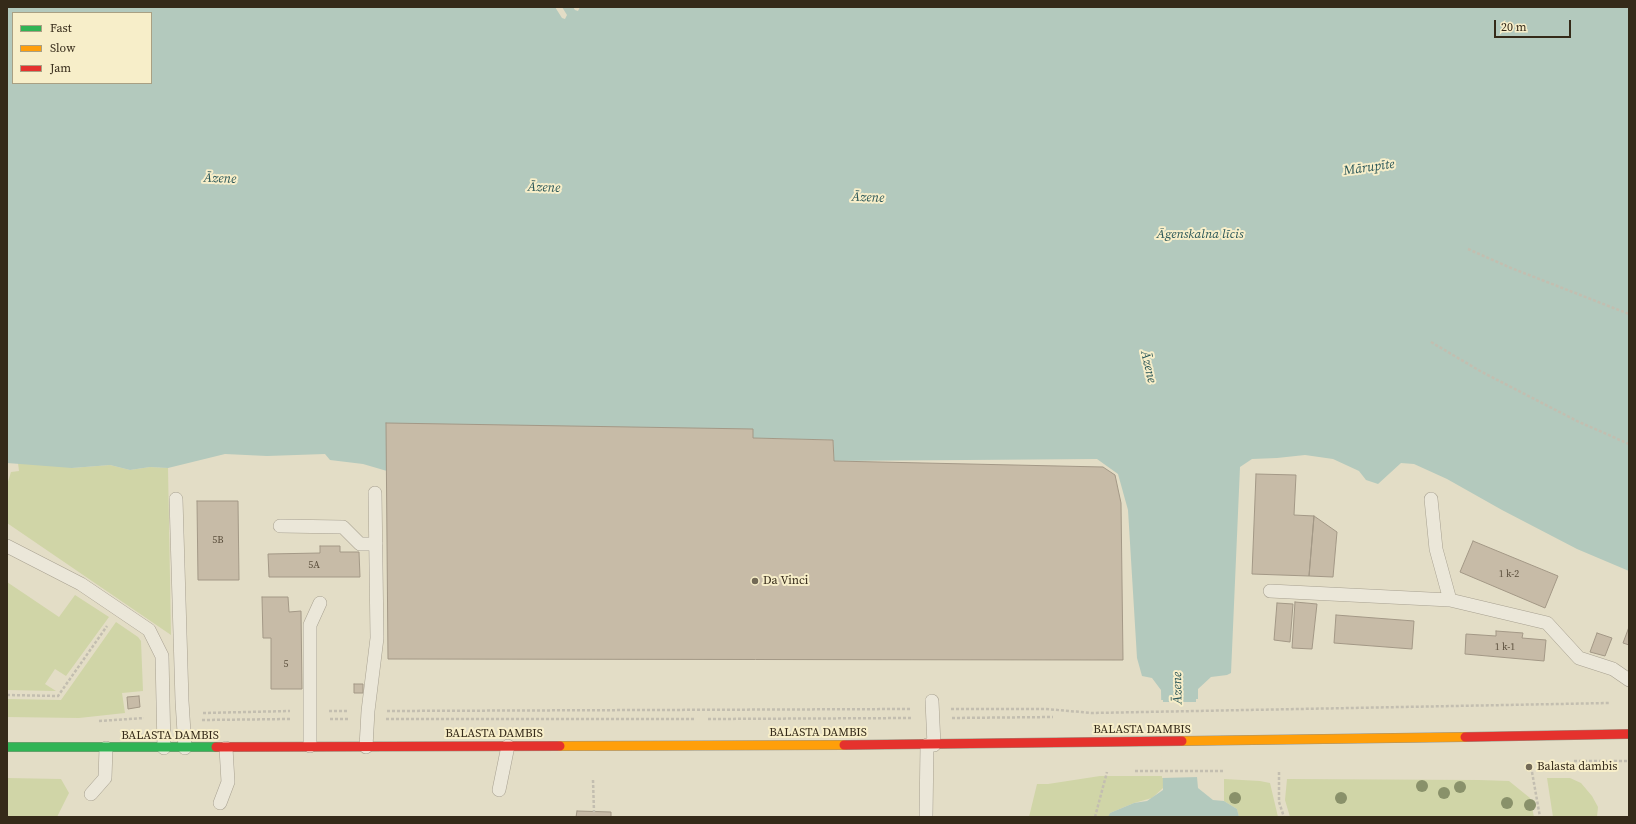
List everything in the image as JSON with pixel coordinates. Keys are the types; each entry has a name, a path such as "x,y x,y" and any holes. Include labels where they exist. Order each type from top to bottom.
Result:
{"street":[{"name":"BALASTA DAMBIS","path":"7,746 226,748 310,746 930,745 1225,742 1629,734"}],"lane":[{"path":"366,746 368,711 377,638 375,493"},
{"path":"176,499 182,713 185,748"},
{"path":"1431,500 1436,549 1450,600"},
{"path":"280,526 342,527 360,544 376,544"},
{"path":"7,546 81,584 149,630 162,656 164,748"},
{"path":"1270,591 1450,600 1547,623 1579,658 1613,669 1629,680"},
{"path":"310,746 310,625 320,603"},
{"path":"926,817 932,705"},
{"path":"499,790 508,746"},
{"path":"92,794 105,778 106,748"},
{"path":"220,803 228,782 226,748"}],"path":[{"path":"1468,249 1511,268 1629,314"},
{"path":"1431,342 1480,371 1577,421 1629,444"},
{"path":"7,695 58,696 119,610"},
{"path":"182,713 310,710 368,711 932,705 1046,709 1092,713 1609,703"},
{"path":"92,722 163,716"},
{"path":"1136,771 1225,771"},
{"path":"1095,817 1107,772"},
{"path":"1279,772 1279,802 1284,817"},
{"path":"1532,772 1540,817"},
{"path":"593,780 594,812"}],"green space":[{"path":"7,438 72,468 110,465 130,470 150,467 168,468 171,635 7,523 7,485 11,472 19,471 18,463 7,463"},
{"path":"7,582 59,617 75,595 109,617 66,676 55,669 45,684 56,691 7,690"},
{"path":"116,622 138,637 141,641 143,691 122,693 125,713 79,718 7,717 7,699 61,700"},
{"path":"1100,776 1164,776 1163,788 1152,798 1134,803 1110,813 1109,817 1029,817 1037,784 1048,784"},
{"path":"7,778 61,779 69,793 57,817 7,817"},
{"path":"1547,778 1570,778 1581,783 1592,796 1598,807 1597,817 1553,817"},
{"path":"1224,779 1270,783 1278,817 1239,817 1237,809 1224,801"},
{"path":"1287,779 1509,781 1530,798 1534,817 1290,817 1285,800"}],"water":[{"name":"Āgenskalna līcis","path":"7,7 555,7 562,18 565,19 567,15 562,7 573,7 578,11 580,7 1629,7 1629,571 1577,549 1502,510 1447,479 1414,464 1401,463 1378,484 1366,480 1359,471 1333,459 1305,455 1252,459 1240,467 1231,673 1211,677 1198,689 1198,699 1196,699 1196,777 1198,788 1213,800 1224,801 1237,809 1239,817 1108,817 1110,813 1134,803 1147,801 1163,790 1161,690 1152,678 1142,676 1137,658 1128,510 1118,474 1097,459 834,461 833,440 753,438 387,471 363,464 330,460 325,454 267,456 225,454 168,468 150,467 130,470 110,465 72,468 7,463"}],"pier":[{"path":"1196,699 1200,700 1198,701 1199,777 1162,778 1159,700 1163,700 1163,702 1196,702"}],"building":[{"name":"Da Vinci","path":"386,423 753,429 753,438 833,440 834,461 1103,467 1115,475 1121,503 1123,660 388,659"},
{"path":"1256,474 1296,475 1294,515 1314,516 1309,576 1252,574"},
{"path":"197,501 238,501 239,580 198,580"},
{"path":"1314,516 1337,532 1333,577 1309,576"},
{"path":"1473,541 1558,576 1545,608 1460,572"},
{"path":"320,546 340,546 340,552 359,552 360,577 269,577 268,554 320,553"},
{"path":"262,597 288,597 289,612 301,611 302,689 271,689 271,638 263,638"},
{"path":"1295,602 1317,604 1312,649 1292,648"},
{"path":"1277,603 1293,604 1290,642 1274,640"},
{"path":"1336,615 1414,621 1412,649 1334,643"},
{"path":"1629,627 1629,645 1623,643"},
{"path":"1496,631 1523,633 1522,638 1546,640 1544,661 1465,654 1466,634 1496,636"},
{"path":"1597,633 1612,638 1605,656 1590,652"},
{"path":"354,684 363,684 363,693 354,693"},
{"path":"139,696 140,707 128,709 127,697"},
{"path":"577,811 611,812 611,817 576,817"}],"traffic: fast":[{"path":"7,747 216,747"}],"traffic: slow":[{"path":"1182,741 1465,737"},
{"path":"560,746 844,745"}],"traffic: jam":[{"path":"1465,737 1629,734"},
{"path":"844,745 1182,741"},
{"path":"216,747 560,746"}],"place":[{"name":"Da Vinci","path":"755,581"},
{"name":"Balasta dambis","path":"1529,767"}],"water label":[{"name":"Mārupīte","path":"1369,168"},
{"name":"Āzene","path":"220,179"},
{"name":"Āzene","path":"544,188"},
{"name":"Āzene","path":"868,198"},
{"name":"Āzene","path":"1148,367"},
{"name":"Āzene","path":"1178,688"}]}
